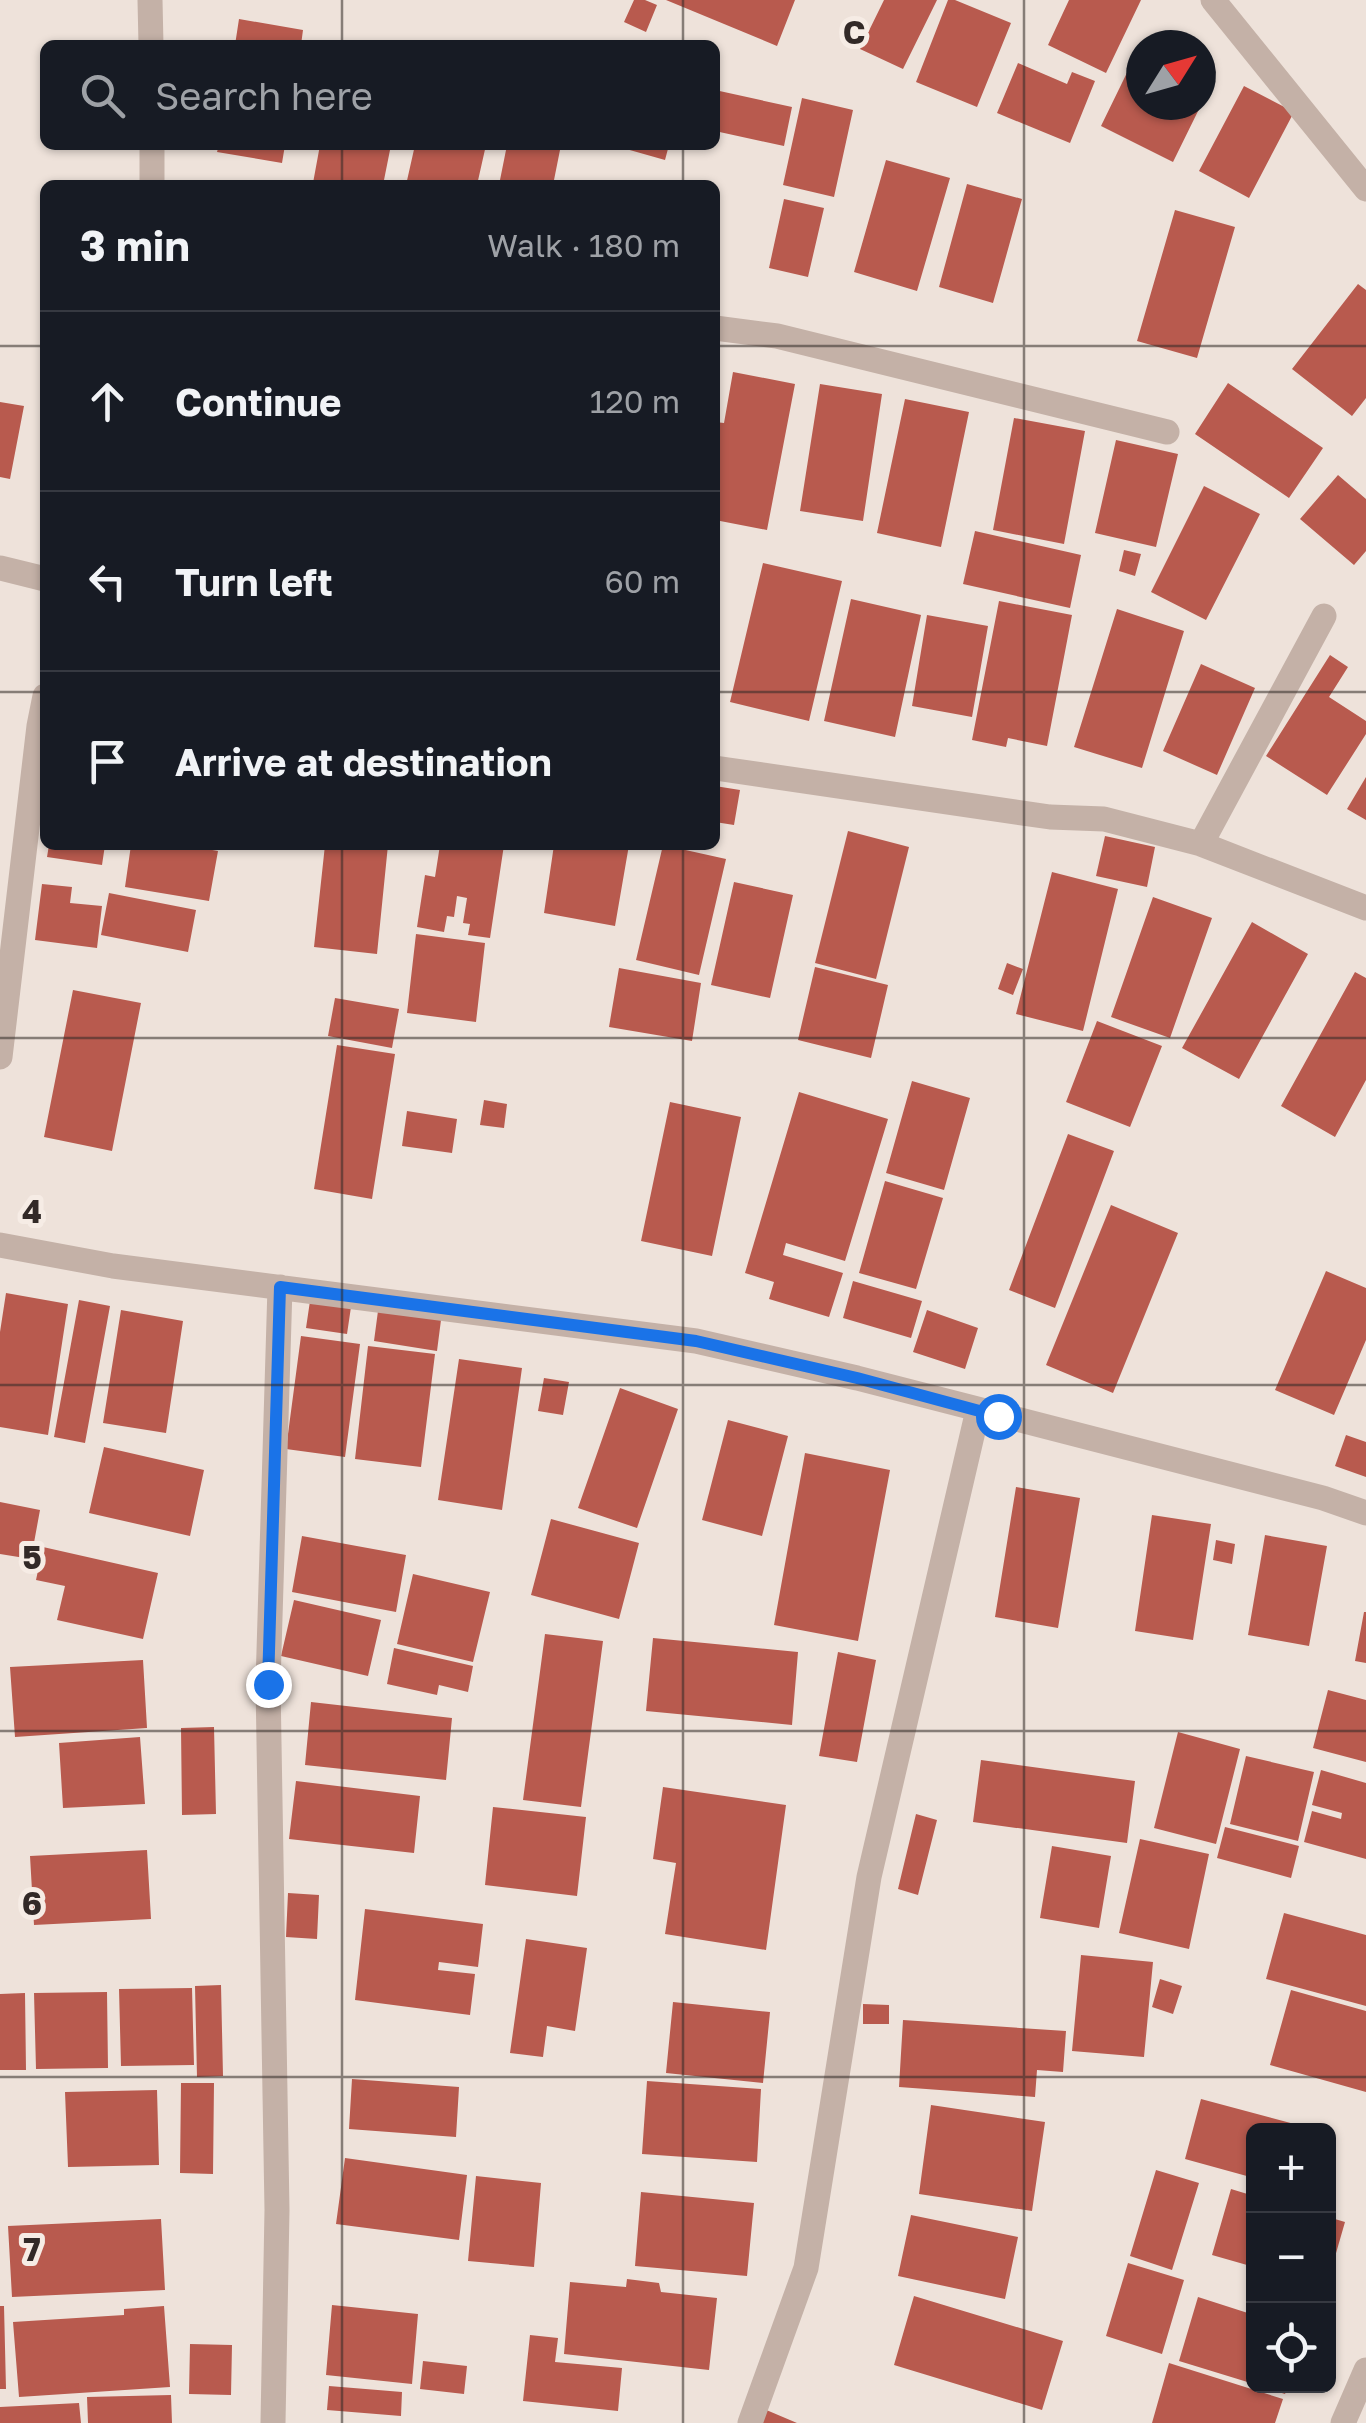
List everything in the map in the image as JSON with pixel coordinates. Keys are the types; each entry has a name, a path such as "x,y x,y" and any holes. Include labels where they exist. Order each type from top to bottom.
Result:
{"street":[{"path":"150,0 151,40"},
{"path":"1213,0 1366,189"},
{"path":"152,150 152,180"},
{"path":"720,329 777,336 1167,432"},
{"path":"0,568 40,577"},
{"path":"1201,844 1324,616"},
{"path":"0,1057 40,730"},
{"path":"720,769 1050,818 1104,819 1201,844 1366,908"},
{"path":"0,1245 113,1266 696,1341 857,1378 1323,1498 1366,1513"},
{"path":"272,2423 278,2210 268,1684 280,1287"},
{"path":"750,2423 806,2268 868,1878 978,1410"},
{"path":"1343,2423 1366,2370"}],"building":[{"path":"634,0 657,5 646,32 624,22"},
{"path":"666,0 795,0 777,46"},
{"path":"884,0 937,0 903,69 860,49"},
{"path":"948,0 1011,23 977,107 916,82"},
{"path":"1069,0 1141,0 1106,73 1048,45"},
{"path":"239,19 303,30 302,40 236,40"},
{"path":"1018,63 1067,84 1072,72 1095,81 1070,143 997,113"},
{"path":"1126,75 1126,120 1194,120 1173,162 1101,126"},
{"path":"1244,86 1294,112 1249,198 1199,171"},
{"path":"720,91 792,107 784,146 720,132"},
{"path":"802,98 853,110 834,197 783,185"},
{"path":"218,150 284,150 282,163"},
{"path":"319,150 390,150 384,180 314,180"},
{"path":"414,150 485,150 478,180 407,180"},
{"path":"506,150 560,150 554,180 500,180"},
{"path":"630,150 668,150 665,160"},
{"path":"886,160 950,178 917,291 854,272"},
{"path":"967,184 1022,199 993,303 939,287"},
{"path":"784,199 824,208 808,277 769,268"},
{"path":"1175,210 1235,227 1197,358 1137,341"},
{"path":"1358,284 1366,290 1366,398 1352,416 1292,369"},
{"path":"733,372 795,384 767,530 720,521 720,423 724,423"},
{"path":"1228,383 1323,448 1289,498 1195,434"},
{"path":"820,384 882,394 863,521 800,511"},
{"path":"905,399 969,412 941,547 877,533"},
{"path":"0,402 24,406 10,479 0,477"},
{"path":"1014,418 1085,431 1064,544 993,530"},
{"path":"1116,440 1178,454 1156,547 1095,533"},
{"path":"1338,475 1366,499 1366,551 1354,565 1300,519"},
{"path":"1204,486 1260,514 1206,620 1151,592"},
{"path":"975,531 1081,555 1070,608 963,584"},
{"path":"1124,550 1141,554 1135,576 1119,571"},
{"path":"763,563 842,581 809,721 730,702"},
{"path":"851,599 921,615 895,737 824,721"},
{"path":"999,601 1072,615 1047,746 1008,738 1006,747 972,740"},
{"path":"1117,609 1184,631 1142,768 1074,747"},
{"path":"927,615 988,626 972,717 912,706"},
{"path":"1330,655 1348,667 1329,697 1366,721 1366,734 1327,795 1266,756"},
{"path":"1201,664 1255,688 1217,775 1163,751"},
{"path":"1366,777 1366,820 1347,809"},
{"path":"720,787 740,790 734,825 720,823"},
{"path":"848,831 909,847 876,979 815,963"},
{"path":"1105,836 1155,847 1147,887 1096,876"},
{"path":"48,850 104,850 102,865 47,857"},
{"path":"130,850 218,851 209,901 125,887"},
{"path":"324,850 387,850 377,954 314,947"},
{"path":"439,850 503,850 490,938 468,935 470,924 463,923 467,898 457,896 454,917 447,916 444,932 417,927 425,875 435,877"},
{"path":"553,850 628,850 615,926 544,913"},
{"path":"662,850 686,850 726,859 699,975 636,960"},
{"path":"1052,872 1118,889 1083,1031 1016,1014"},
{"path":"734,882 793,895 770,998 711,985"},
{"path":"42,884 72,887 70,903 102,906 97,948 35,940"},
{"path":"109,893 196,910 188,952 101,935"},
{"path":"1153,897 1212,918 1170,1038 1111,1017"},
{"path":"1252,922 1308,954 1239,1079 1182,1048"},
{"path":"416,934 485,943 476,1022 407,1013"},
{"path":"1007,963 1023,969 1013,995 998,989"},
{"path":"815,967 888,985 871,1058 798,1040"},
{"path":"619,968 701,983 692,1041 609,1027"},
{"path":"1355,972 1366,978 1366,1080 1335,1137 1281,1106"},
{"path":"73,990 141,1003 112,1151 44,1137"},
{"path":"335,998 399,1009 392,1048 328,1036"},
{"path":"1097,1021 1162,1046 1130,1127 1066,1102"},
{"path":"337,1045 395,1054 372,1199 314,1189"},
{"path":"912,1081 970,1098 944,1190 886,1173"},
{"path":"799,1092 888,1119 845,1261 786,1243 783,1255 843,1273 829,1317 769,1299 774,1282 745,1273"},
{"path":"484,1100 507,1104 504,1128 480,1125"},
{"path":"670,1102 741,1117 712,1256 641,1241"},
{"path":"407,1111 457,1119 452,1153 402,1146"},
{"path":"1068,1134 1114,1151 1055,1308 1009,1290"},
{"path":"885,1181 943,1198 916,1289 859,1273"},
{"path":"1111,1205 1178,1233 1113,1393 1046,1365"},
{"path":"1326,1271 1366,1288 1366,1340 1334,1415 1275,1390"},
{"path":"853,1281 922,1301 911,1338 843,1318"},
{"path":"6,1293 68,1304 48,1435 0,1427 0,1332"},
{"path":"79,1300 110,1306 85,1443 54,1437"},
{"path":"310,1301 351,1307 347,1334 306,1328"},
{"path":"121,1310 183,1321 166,1433 103,1423"},
{"path":"927,1310 978,1328 965,1369 913,1352"},
{"path":"378,1311 441,1320 437,1351 374,1341"},
{"path":"301,1336 360,1344 345,1457 286,1449"},
{"path":"368,1346 435,1354 421,1467 355,1459"},
{"path":"459,1359 522,1368 502,1510 438,1500"},
{"path":"544,1378 569,1382 563,1415 538,1411"},
{"path":"620,1388 678,1409 637,1528 578,1508"},
{"path":"728,1420 788,1436 762,1536 702,1520"},
{"path":"1346,1435 1366,1442 1366,1477 1335,1466"},
{"path":"104,1447 204,1470 190,1536 89,1513"},
{"path":"805,1453 890,1470 858,1641 774,1625"},
{"path":"1016,1487 1080,1498 1058,1628 995,1617"},
{"path":"0,1502 40,1510 31,1559 0,1554"},
{"path":"1152,1515 1211,1524 1193,1640 1135,1631"},
{"path":"551,1519 639,1543 619,1619 531,1595"},
{"path":"1265,1535 1327,1546 1309,1646 1248,1635"},
{"path":"302,1536 406,1555 396,1612 292,1592"},
{"path":"1216,1540 1235,1544 1232,1564 1213,1560"},
{"path":"43,1547 158,1573 143,1639 57,1620 65,1586 36,1580"},
{"path":"413,1574 490,1592 473,1662 397,1644"},
{"path":"294,1600 381,1620 368,1676 281,1656"},
{"path":"1366,1612 1366,1663 1355,1661"},
{"path":"545,1634 603,1641 581,1807 523,1800"},
{"path":"653,1638 798,1652 792,1725 646,1711"},
{"path":"394,1648 473,1666 468,1692 439,1685 437,1695 387,1684"},
{"path":"838,1652 876,1660 857,1762 819,1756"},
{"path":"143,1660 147,1728 15,1737 10,1667"},
{"path":"1328,1690 1366,1700 1366,1762 1313,1748"},
{"path":"311,1702 452,1718 446,1780 305,1765"},
{"path":"214,1727 216,1814 182,1815 181,1728"},
{"path":"1178,1732 1240,1749 1216,1844 1154,1828"},
{"path":"140,1737 145,1804 63,1808 59,1743"},
{"path":"1246,1756 1314,1772 1298,1841 1230,1824"},
{"path":"981,1760 1135,1781 1127,1843 973,1822"},
{"path":"1321,1770 1366,1783 1366,1859 1304,1842 1312,1811 1341,1819 1342,1813 1312,1805"},
{"path":"296,1781 420,1796 414,1853 289,1839"},
{"path":"663,1787 786,1805 766,1950 665,1934 676,1863 653,1859"},
{"path":"493,1807 586,1817 577,1896 485,1885"},
{"path":"916,1814 937,1820 918,1895 898,1889"},
{"path":"1225,1827 1299,1846 1291,1878 1217,1858"},
{"path":"1140,1839 1209,1854 1189,1949 1119,1933"},
{"path":"1052,1846 1111,1856 1099,1928 1040,1918"},
{"path":"147,1850 151,1919 34,1925 30,1856"},
{"path":"288,1893 319,1895 317,1939 286,1937"},
{"path":"365,1909 483,1924 478,1967 439,1962 438,1970 475,1974 470,2015 355,2000"},
{"path":"1284,1913 1366,1935 1366,2006 1266,1979"},
{"path":"526,1939 587,1948 575,2031 547,2026 543,2057 510,2053"},
{"path":"1081,1955 1153,1962 1144,2057 1072,2051"},
{"path":"1160,1979 1182,1986 1173,2014 1152,2007"},
{"path":"221,1985 223,2076 197,2077 195,1986"},
{"path":"192,1988 194,2065 121,2066 119,1989"},
{"path":"1291,1990 1366,2011 1366,2092 1270,2065"},
{"path":"107,1992 108,2068 36,2069 34,1993"},
{"path":"25,1993 26,2070 0,2070 0,1994"},
{"path":"673,2002 770,2012 763,2083 666,2073"},
{"path":"863,2004 889,2005 889,2024 863,2024"},
{"path":"903,2020 1066,2031 1063,2072 1037,2070 1035,2097 899,2087"},
{"path":"352,2079 459,2087 456,2137 349,2129"},
{"path":"647,2081 761,2089 757,2162 642,2154"},
{"path":"181,2083 214,2083 213,2174 180,2173"},
{"path":"157,2090 159,2165 68,2167 65,2092"},
{"path":"1201,2099 1291,2123 1246,2123 1246,2176 1185,2159"},
{"path":"931,2105 1045,2122 1032,2211 919,2194"},
{"path":"345,2158 467,2175 459,2240 336,2224"},
{"path":"1156,2170 1199,2183 1172,2270 1130,2256"},
{"path":"476,2176 541,2183 534,2267 468,2261"},
{"path":"1231,2189 1246,2194 1246,2265 1212,2255"},
{"path":"641,2192 754,2203 747,2276 635,2266"},
{"path":"911,2215 1018,2237 1005,2299 898,2276"},
{"path":"161,2219 165,2290 12,2297 8,2226"},
{"path":"1336,2219 1345,2222 1336,2253"},
{"path":"1128,2263 1184,2280 1162,2354 1106,2336"},
{"path":"627,2279 659,2283 661,2292 717,2298 709,2370 564,2354 570,2282 626,2287"},
{"path":"914,2296 1063,2341 1042,2410 894,2365"},
{"path":"1198,2297 1246,2312 1246,2382 1179,2361"},
{"path":"332,2305 418,2314 412,2384 326,2375"},
{"path":"0,2306 4,2306 6,2389 0,2389"},
{"path":"164,2306 170,2387 19,2397 13,2322 124,2315 124,2309"},
{"path":"530,2335 558,2338 555,2362 622,2368 618,2411 523,2401"},
{"path":"190,2344 232,2345 231,2395 189,2394"},
{"path":"423,2361 467,2366 464,2394 420,2389"},
{"path":"1169,2363 1246,2387 1246,2393 1283,2399 1275,2423 1152,2423"},
{"path":"329,2386 402,2392 401,2416 327,2410"},
{"path":"171,2395 172,2423 88,2423 87,2397"},
{"path":"79,2403 81,2423 0,2423 0,2407"},
{"path":"764,2409 797,2423 758,2423"}],"route":[{"path":"268,1684 280,1287 696,1341 998,1416"}]}
